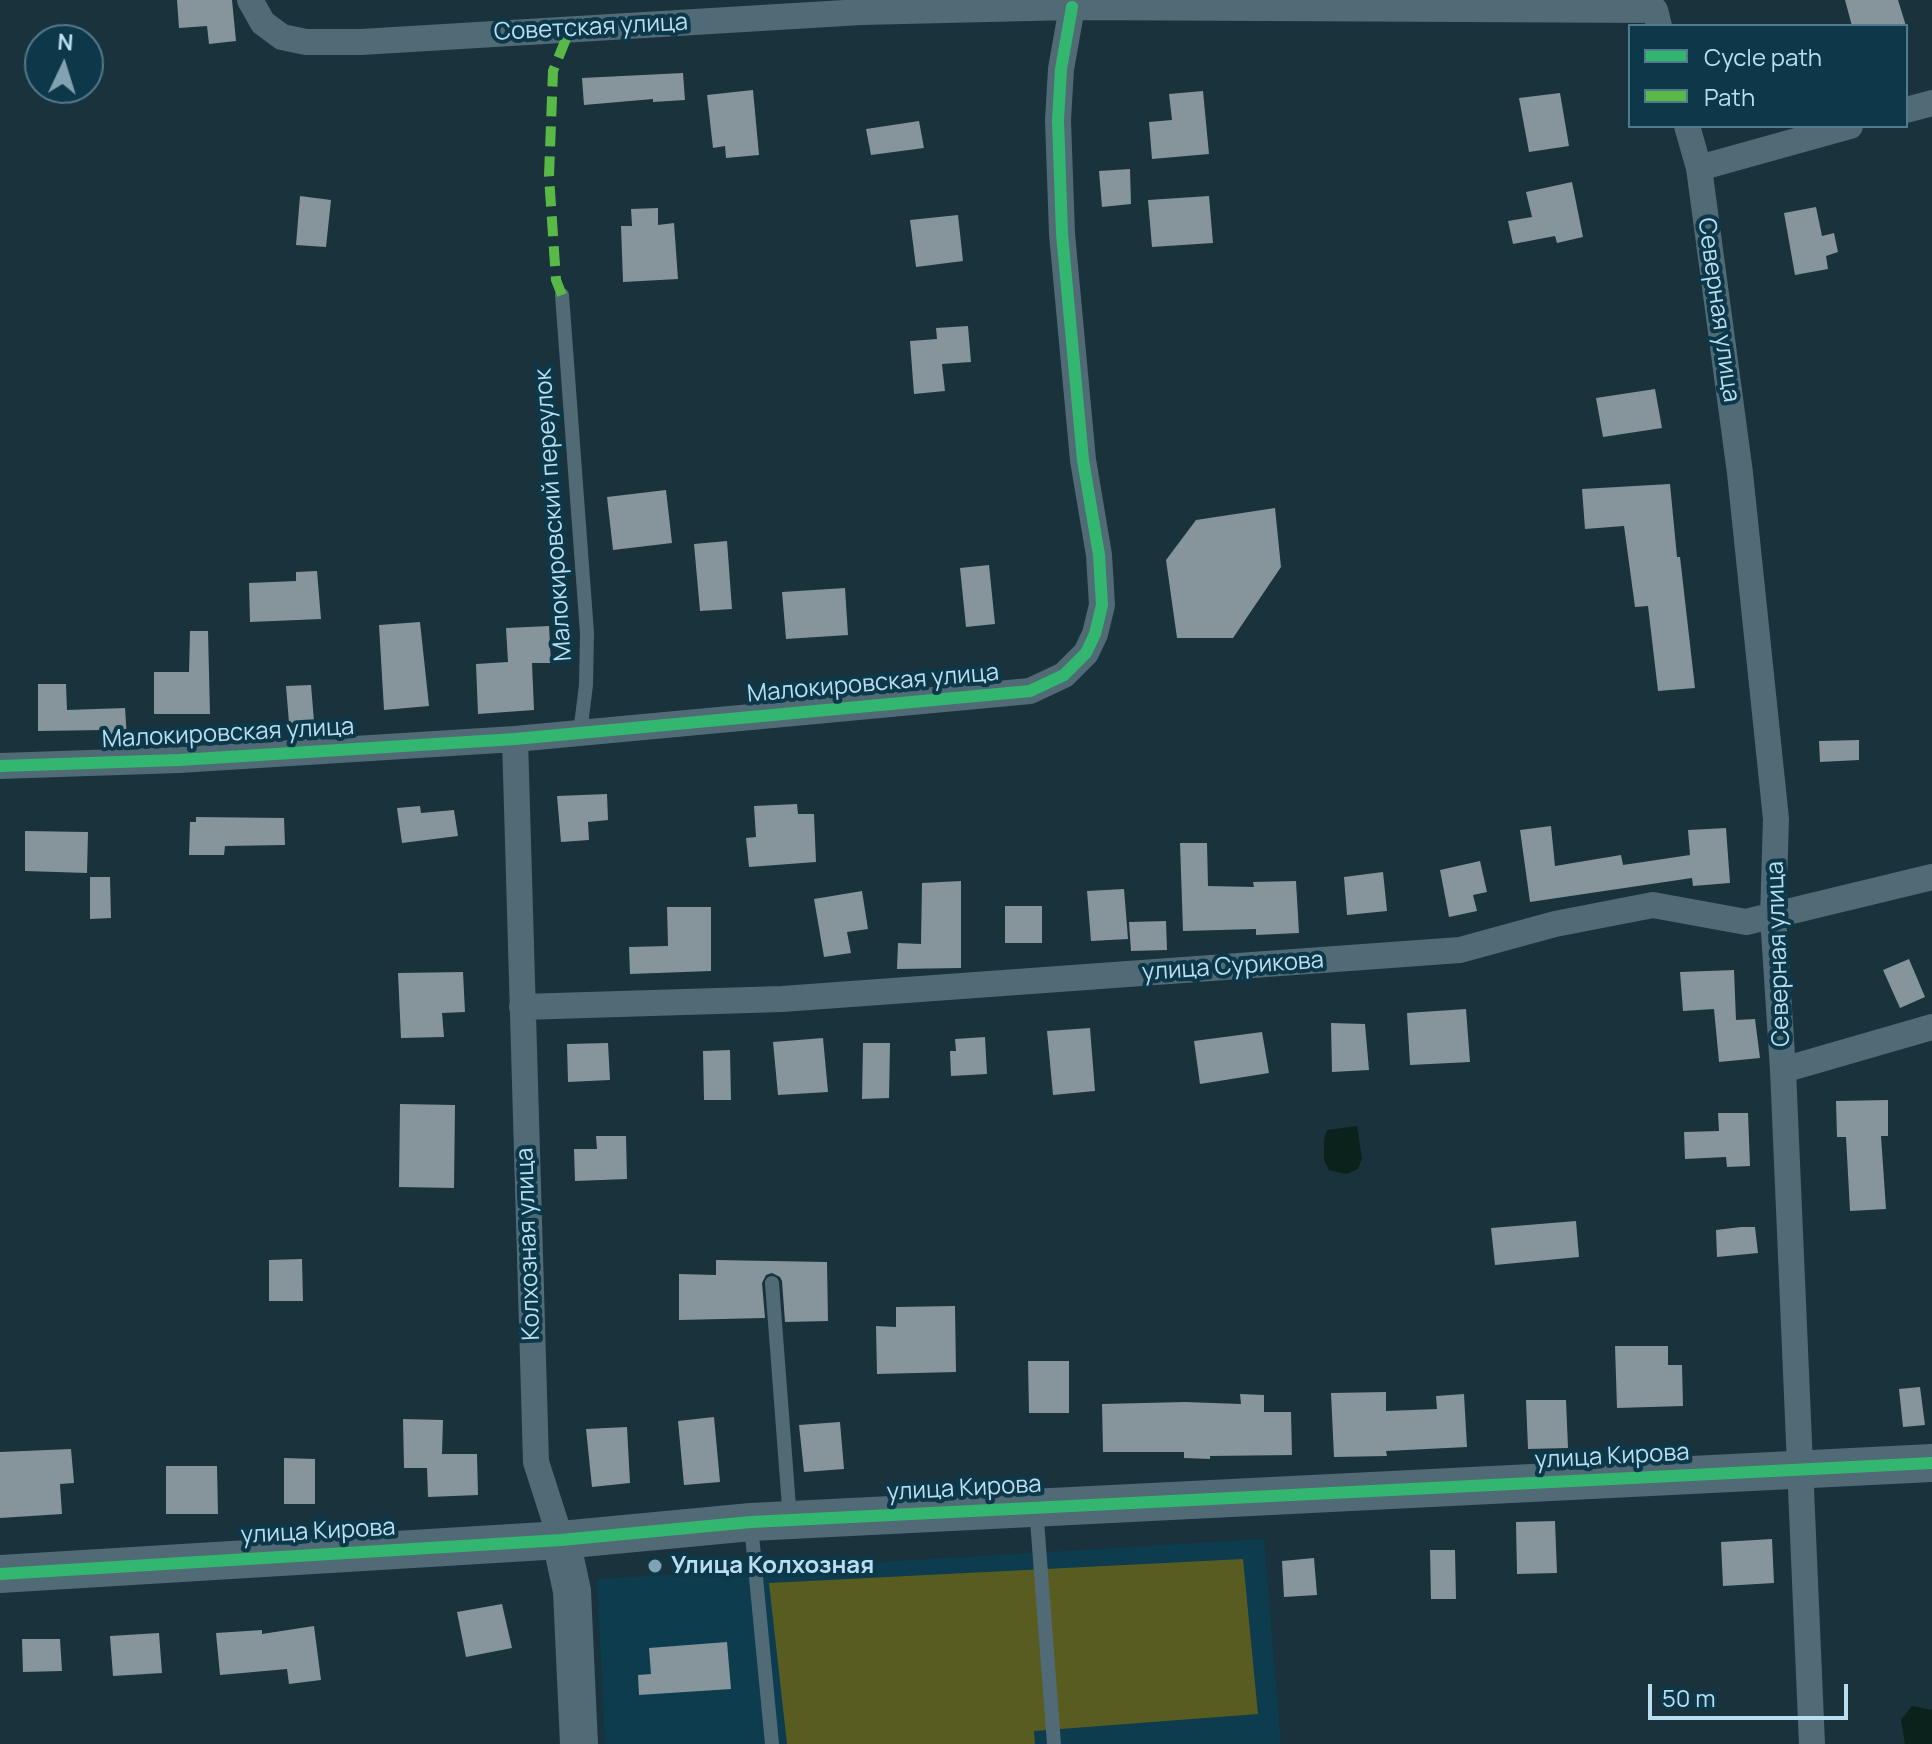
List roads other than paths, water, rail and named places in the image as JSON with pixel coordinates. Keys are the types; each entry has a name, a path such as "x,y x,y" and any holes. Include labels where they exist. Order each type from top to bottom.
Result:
{"street":[{"name":"Советская улица","path":"250,0 263,23 282,37 306,42 361,42 861,12 1072,7 1656,12"},
{"name":"Малокировская улица","path":"0,766 179,760 515,739 1030,691 1064,675 1086,653 1095,634 1102,605 1099,555 1083,460 1062,234 1058,120 1061,69 1072,7"},
{"path":"1908,109 1932,103"},
{"path":"1688,128 1699,168 1843,128"},
{"name":"Северная улица","path":"1699,168 1740,473 1776,819 1773,917 1783,1070 1812,1744"},
{"name":"Колхозная улица","path":"515,739 536,1462 561,1540 572,1591 579,1744"},
{"name":"улица Сурикова","path":"522,1007 782,999 1460,950 1555,924 1653,905 1746,922 1932,877"},
{"path":"1783,1070 1932,1027"},
{"name":"улица Кирова","path":"0,1574 561,1540 751,1522 1932,1463"}],"lane":[{"name":"Малокировский переулок","path":"562,295 587,633 586,685 580,733"},
{"path":"772,1283 790,1520"},
{"path":"1036,1507 1054,1744"},
{"path":"751,1522 772,1744"}],"place":[{"name":"Улица Колхозная","path":"655,1566"}]}
